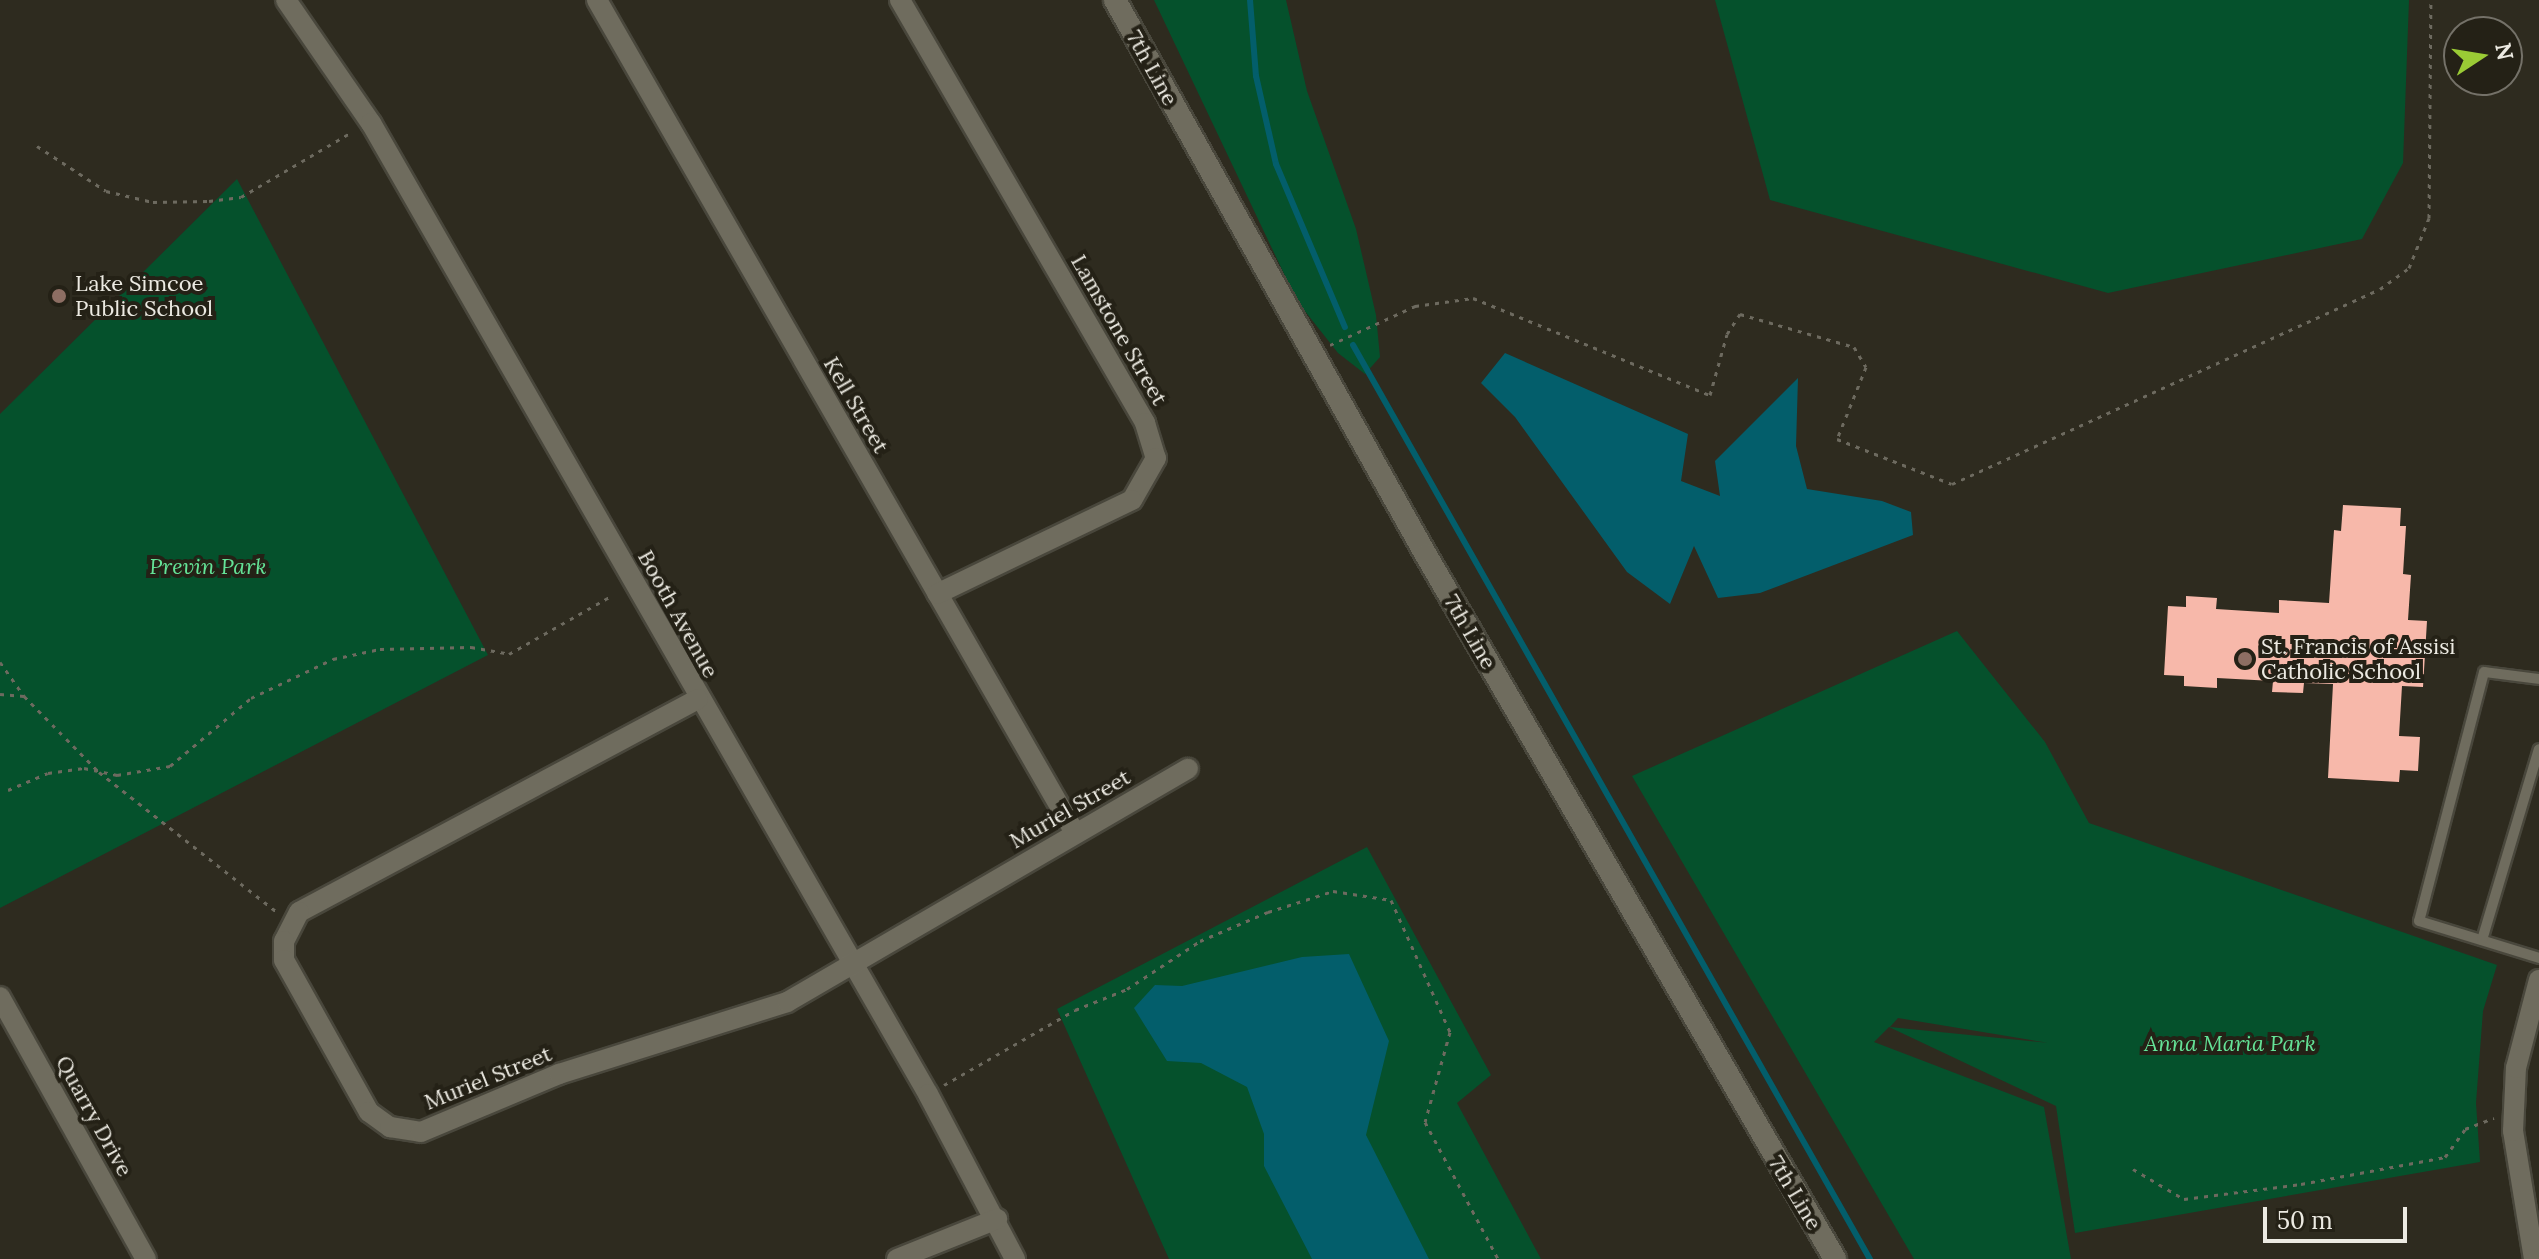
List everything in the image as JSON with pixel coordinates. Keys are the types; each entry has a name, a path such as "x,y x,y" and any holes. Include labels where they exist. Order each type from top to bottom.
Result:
{"street":[{"name":"Booth Avenue","path":"286,0 371,123 698,699 854,964 997,1219 1015,1259"},
{"name":"Kell Street","path":"597,0 1075,833"},
{"name":"Lamstone Street","path":"900,0 1145,423 1156,458 1132,500 937,594"},
{"name":"7th Line","path":"1115,0 1316,352 1426,555 1835,1259"},
{"name":"Muriel Street","path":"698,699 299,912 284,941 284,960 369,1112 390,1127 421,1132 559,1074 750,1017 854,964 1188,769"},
{"path":"2534,1259 2514,1114 2516,1068 2539,980"},
{"name":"Quarry Drive","path":"0,997 146,1259"},
{"path":"897,1259 997,1219"}],"lane":[{"path":"2539,679 2484,672 2419,921 2539,958"},
{"path":"2482,940 2539,749"}],"path":[{"path":"1316,352 1415,306 1473,298 1710,395 1727,334 1740,314 1854,347 1866,367 1837,439 1952,484 2380,289 2409,268 2429,218 2431,0"},
{"path":"37,146 106,191 153,202 209,201 241,197 347,134"},
{"path":"8,790 48,773 84,768 99,772 143,773 170,766 251,698 333,659 380,649 471,647 509,654 611,596"},
{"path":"0,662 24,696 99,772 280,914"},
{"path":"0,694 24,696"},
{"path":"950,1081 1075,1010 1127,989 1200,941 1268,912 1333,891 1391,900 1450,1032 1425,1122 1498,1259"},
{"path":"2133,1169 2184,1199 2301,1184 2445,1157 2465,1129 2514,1114"}],"green space":[{"path":"1154,0 1286,0 1307,91 1356,229 1376,315 1380,357 1365,374 1338,353 1297,301"},
{"path":"1715,0 2409,0 2403,163 2362,239 2108,293 1770,200"},
{"name":"Previn Park","path":"237,179 488,655 0,908 0,414"},
{"name":"Anna Maria Park","path":"1957,631 2045,742 2089,823 2497,965 2483,1011 2476,1103 2480,1162 2075,1233 2056,1106 1889,1027 1874,1042 2044,1107 2071,1259 1914,1259 1632,776","holes":["1898,1018 2047,1043 1890,1027"]},
{"path":"1367,847 1491,1075 1457,1103 1541,1259 1169,1259 1057,1009"}],"water":[{"path":"1505,353 1688,434 1681,481 1720,496 1715,461 1798,378 1796,446 1807,489 1882,501 1911,512 1913,535 1760,593 1718,598 1694,546 1670,604 1627,572 1515,417 1481,383"},
{"path":"1349,954 1389,1041 1366,1135 1429,1259 1312,1259 1264,1166 1264,1134 1247,1087 1201,1063 1167,1061 1134,1008 1155,985 1182,986 1302,957"}],"building":[{"path":"2343,505 2401,508 2400,526 2406,526 2403,574 2411,575 2408,620 2427,621 2423,687 2402,686 2399,736 2420,737 2418,771 2400,770 2399,782 2328,778 2333,684 2304,683 2303,693 2272,692 2273,681 2217,678 2217,688 2184,686 2184,676 2164,675 2168,606 2186,607 2186,596 2217,598 2216,609 2279,613 2279,600 2329,603 2334,530 2341,531"}],"waterway":[{"path":"1250,0 1256,76 1276,164 1345,327"},
{"path":"1353,345 1870,1259"}],"place":[{"name":"Lake Simcoe Public School","path":"59,296"},
{"name":"St. Francis of Assisi Catholic School","path":"2245,659"}]}
